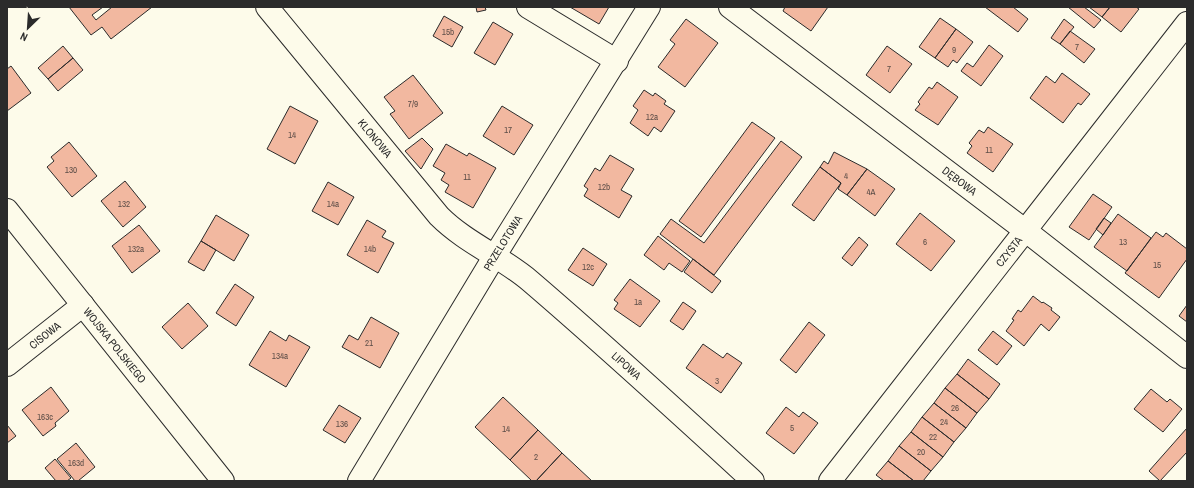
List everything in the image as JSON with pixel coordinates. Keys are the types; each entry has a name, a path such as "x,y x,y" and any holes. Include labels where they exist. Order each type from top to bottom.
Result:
{"street":[{"name":"KLONOWA","path":"267,7 439,216 450,227 494,257"},
{"path":"528,7 617,61"},
{"name":"PRZELOTOWA","path":"359,481 494,257 617,61 649,7"},
{"name":"DĘBOWA","path":"730,7 1026,231 1187,357"},
{"name":"CZYSTA","path":"830,481 1026,231 1187,22"},
{"name":"WOJSKA POLSKIEGO","path":"7,210 223,481"},
{"name":"LIPOWA","path":"494,257 518,272 546,295 614,354 753,481"},
{"name":"CISOWA","path":"7,365 82,305"}],"building":[{"path":"69,7 103,7 92,15 96,20 112,7 152,7 111,39 102,27 91,35"},
{"path":"476,7 485,7 486,10 477,12"},
{"path":"570,7 609,7 599,24"},
{"path":"785,7 828,7 811,31 783,11"},
{"path":"985,7 1013,7 1028,19 1018,32"},
{"path":"1068,7 1084,7 1101,20 1094,28"},
{"path":"1089,7 1110,7 1102,17"},
{"path":"1110,7 1136,7 1139,9 1121,32 1102,17"},
{"path":"444,16 463,27 452,47 433,36"},
{"path":"940,18 956,29 935,58 919,47"},
{"path":"686,19 718,43 685,87 658,67 675,44 670,40"},
{"path":"1064,19 1074,27 1060,44 1051,38"},
{"path":"493,22 513,34 495,65 474,53"},
{"path":"956,29 973,42 957,63 953,60 948,67 935,58"},
{"path":"1070,31 1095,49 1084,63 1060,44"},
{"path":"989,45 1003,56 981,86 961,71 967,63 973,67"},
{"path":"63,46 73,58 48,79 38,68"},
{"path":"887,46 912,64 890,93 866,75"},
{"path":"73,58 83,70 58,91 48,79"},
{"path":"11,66 31,93 7,111 7,69"},
{"path":"1062,73 1090,94 1081,105 1078,103 1063,123 1030,98 1046,76 1055,83"},
{"path":"413,75 443,113 409,139 390,114 395,111 384,97"},
{"path":"937,82 958,97 938,125 915,110 920,104 918,102 929,87 932,89"},
{"path":"644,90 653,96 655,93 666,101 664,104 675,111 661,132 654,127 648,136 630,123 638,110 633,106"},
{"path":"290,106 318,121 295,164 267,149"},
{"path":"502,106 533,125 514,155 483,136"},
{"path":"752,122 775,138 701,237 679,221"},
{"path":"988,127 1013,144 993,172 967,153 972,146 969,143 979,130 984,133"},
{"path":"422,138 433,149 421,169 405,151"},
{"path":"781,141 802,157 714,275 660,234 671,219 704,243"},
{"path":"69,142 97,176 72,197 47,167 54,161 51,157"},
{"path":"446,144 467,156 469,153 496,168 473,208 445,192 449,185 441,180 445,173 433,166"},
{"path":"834,152 867,169 847,195 838,189 841,183 820,167 824,161 828,164"},
{"path":"610,155 634,169 621,190 632,196 619,218 584,196 588,189 584,186 595,168 600,171"},
{"path":"820,167 841,183 814,221 792,205"},
{"path":"867,169 895,189 875,216 847,195"},
{"path":"125,181 146,207 123,227 101,201"},
{"path":"328,182 354,197 338,225 312,211"},
{"path":"1093,194 1112,207 1089,240 1069,227"},
{"path":"920,213 955,241 931,271 896,244"},
{"path":"1118,214 1151,238 1127,271 1094,247"},
{"path":"216,215 249,235 234,261 201,241"},
{"path":"1104,218 1111,223 1103,235 1096,229"},
{"path":"367,220 386,231 382,237 394,243 378,273 347,255"},
{"path":"139,225 160,251 132,273 112,246"},
{"path":"1156,232 1163,237 1166,233 1187,249 1187,259 1159,298 1125,273"},
{"path":"658,236 690,261 682,272 669,263 664,270 644,255"},
{"path":"859,237 868,245 852,266 842,258"},
{"path":"201,241 216,250 204,271 188,262"},
{"path":"583,248 607,264 593,286 568,270"},
{"path":"693,259 721,281 712,293 684,272"},
{"path":"630,279 660,301 640,327 614,309 618,303 614,300"},
{"path":"235,284 254,297 236,326 216,313"},
{"path":"1033,296 1052,308 1051,310 1060,317 1049,331 1041,324 1024,346 1006,331 1014,320 1012,319 1018,310 1021,312"},
{"path":"683,302 696,311 683,330 670,321"},
{"path":"188,303 208,326 182,349 162,327"},
{"path":"1187,305 1187,322 1179,316"},
{"path":"371,317 399,333 380,368 342,347 349,335 358,340"},
{"path":"809,322 825,335 796,373 780,360"},
{"path":"270,331 286,341 289,335 310,347 286,387 249,365"},
{"path":"993,331 1012,346 997,365 978,350"},
{"path":"703,344 723,358 727,353 742,363 721,393 686,368"},
{"path":"968,359 1000,384 989,399 957,374"},
{"path":"957,374 989,399 977,413 945,388"},
{"path":"51,387 69,411 55,423 56,426 43,436 22,410"},
{"path":"945,388 977,413 966,428 934,403"},
{"path":"1151,389 1167,402 1170,399 1182,409 1163,432 1134,409"},
{"path":"503,397 538,430 510,460 475,427"},
{"path":"934,403 966,428 954,442 922,417"},
{"path":"339,405 361,418 345,443 323,430"},
{"path":"786,407 799,417 803,412 818,423 794,454 766,433"},
{"path":"922,417 954,442 943,457 911,432"},
{"path":"7,425 16,436 7,443"},
{"path":"1187,428 1187,452 1160,481 1149,471"},
{"path":"538,430 562,453 536,481 532,481 510,460"},
{"path":"911,432 943,457 931,471 899,446"},
{"path":"76,443 95,467 78,481 75,481 57,459"},
{"path":"899,446 931,471 923,481 914,481 888,461"},
{"path":"562,453 592,481 536,481"},
{"path":"55,459 71,478 67,481 56,481 45,468"},
{"path":"888,461 914,481 884,481 876,475"}]}
